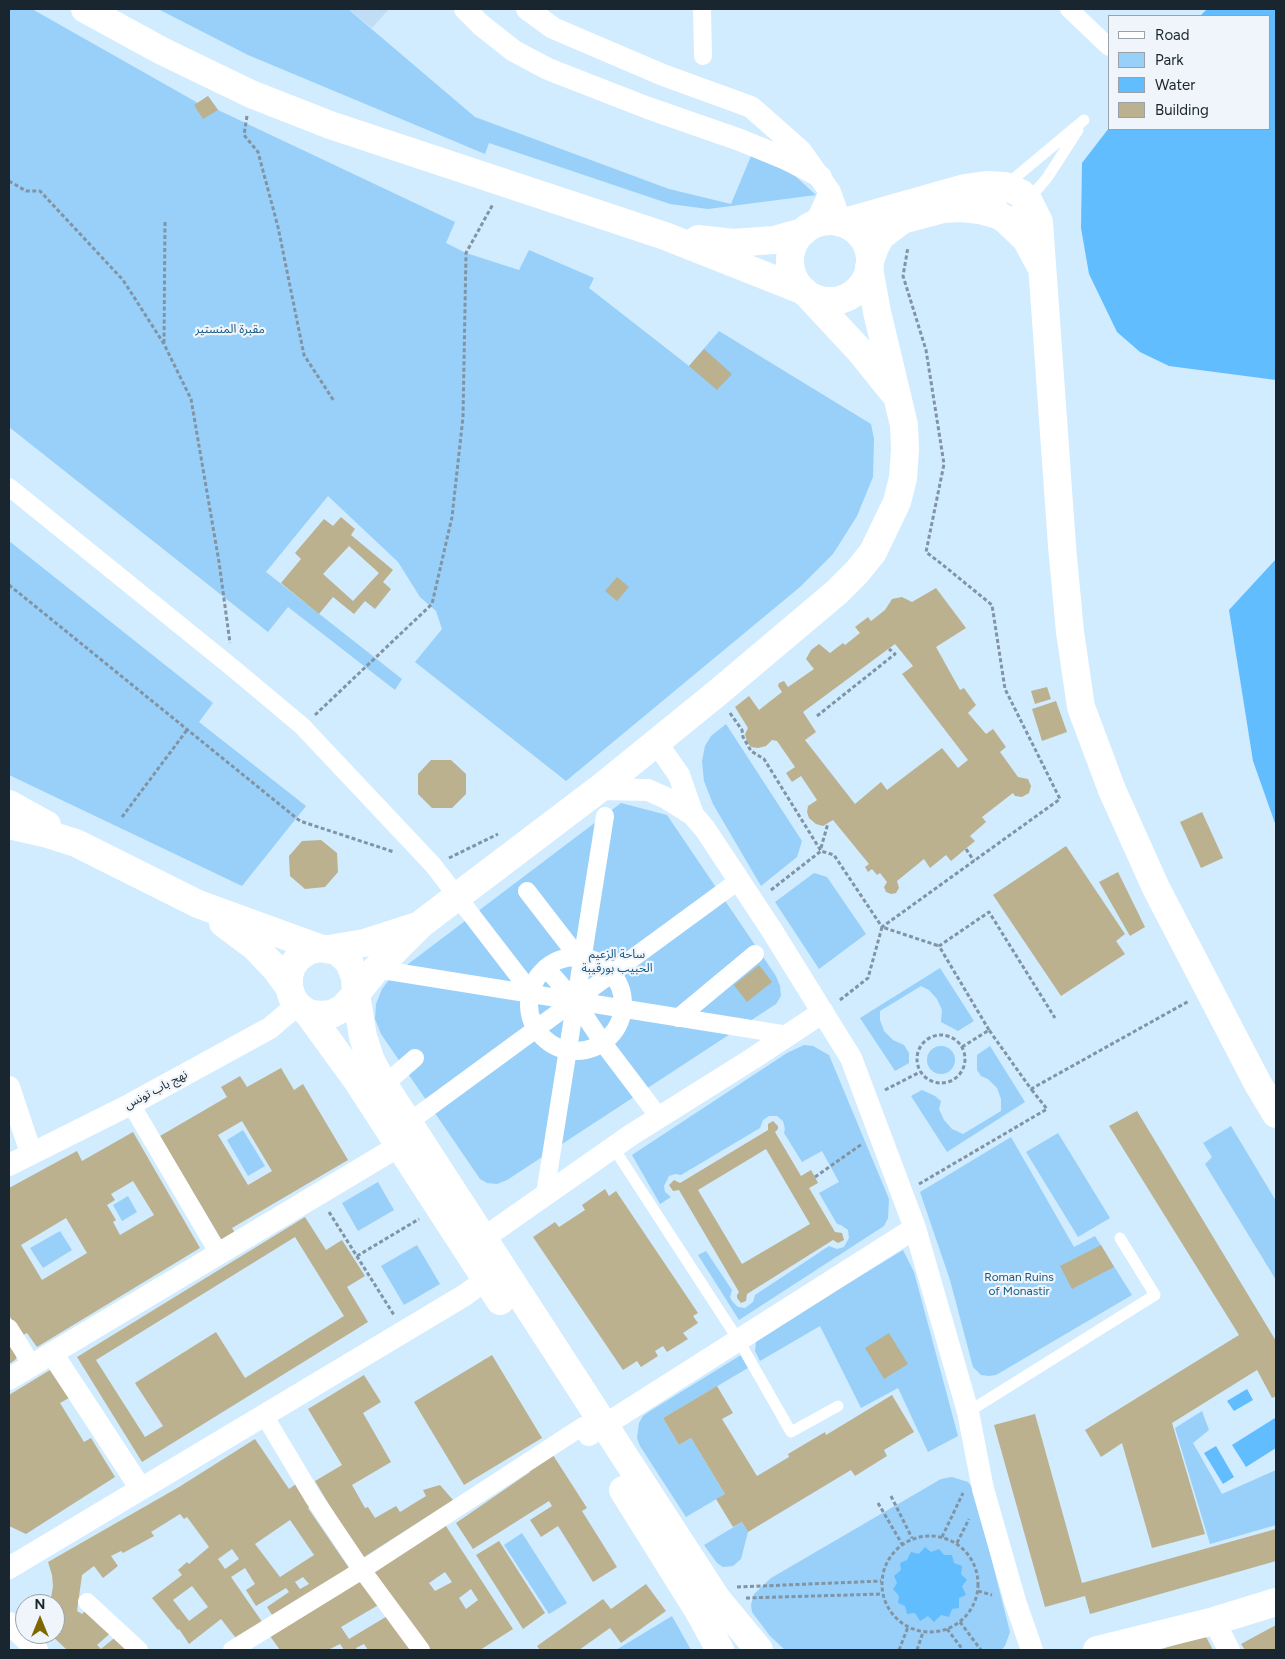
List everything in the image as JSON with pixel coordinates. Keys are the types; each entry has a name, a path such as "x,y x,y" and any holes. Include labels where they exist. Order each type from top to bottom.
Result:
{"main road":[{"path":"85,9 162,51 251,94 330,125 505,181 665,236 805,292 818,299 831,301 844,298 856,291 865,281 875,247 881,236 902,220 943,209 980,210 1001,217 1026,239 1043,271"},
{"path":"665,236 732,243 774,240 822,222 841,223 965,188 986,185 1005,186 1022,194 1028,200 1039,222 1062,546 1070,632 1081,708 1112,790 1156,888 1258,1084 1276,1114"},
{"path":"421,924 364,943 308,951 296,961 289,976 298,1002 320,1015 332,1014 343,1008 376,969 421,924 598,789 716,694 837,592 873,552 897,502 903,478 904,425 877,312 865,241 850,227 841,223"},
{"path":"807,229 795,242 791,253 790,265 793,277 860,351 898,399"},
{"path":"9,804 76,843 198,904 337,951 349,962 355,977 363,1037 371,1061 384,1085 404,1134"},
{"path":"9,825 76,843"},
{"path":"198,904 256,947 275,968 356,1079 404,1134 474,1244 479,1283 592,1429 727,1593 758,1650"},
{"path":"592,1429 720,1650"},
{"path":"1097,1650 1214,1621 1276,1602"}],"street":[{"path":"466,9 481,25 514,51 548,69 784,158 825,185"},
{"path":"527,9 553,28 662,75 751,108 801,151 825,185 841,223"},
{"path":"702,9 703,56"},
{"path":"1069,9 1108,46"},
{"path":"807,229 819,216 825,185"},
{"path":"9,486 234,668 302,726 433,865 530,993"},
{"path":"656,742 678,775 693,815"},
{"path":"598,789 648,790 666,798 693,815 705,829 738,881 758,899 828,1008 851,1058 915,1228 968,1412 983,1489 1015,1601 1032,1650"},
{"path":"545,1194 575,1001 579,958 604,816"},
{"path":"9,1379 318,1195 404,1134 536,1029 738,881"},
{"path":"527,891 579,958"},
{"path":"678,1018 755,954"},
{"path":"579,958 594,961 607,969 617,981 622,995 623,1009 619,1024 603,1043 584,1051 567,1051 554,1046 541,1037 532,1023 529,1007 530,993 537,977 546,968 564,959 579,958"},
{"path":"546,968 575,1001 603,1043 659,1117"},
{"path":"376,969 788,1035"},
{"name":"نهج باب تونس","path":"9,1165 131,1104 270,1028 298,1002"},
{"path":"474,1244 613,1147 828,1008"},
{"path":"384,1085 416,1058"},
{"path":"9,1087 32,1153"},
{"path":"131,1104 219,1254"},
{"path":"232,1650 739,1341 915,1228"},
{"path":"12,1569 141,1488 404,1331 479,1283"},
{"path":"9,1328 32,1365"},
{"path":"52,1353 141,1488"},
{"path":"264,1415 308,1490 362,1570 421,1650"},
{"path":"87,1602 139,1650"},
{"path":"1214,1621 1229,1650"},
{"path":"9,1623 37,1650"}],"lane":[{"path":"1084,120 1047,178 1028,200 1001,217 1005,186 1084,120"},
{"path":"613,1147 739,1341 791,1432 838,1406"},
{"path":"968,1412 1155,1295 1120,1238"}],"path":[{"path":"251,94 244,135 258,152 278,227 304,355 334,401"},
{"path":"9,181 26,191 40,191 123,280 164,344 192,399 219,562 234,668"},
{"path":"302,726 432,604 452,517 464,417 466,253 505,181"},
{"path":"164,344 166,221"},
{"path":"828,1008 868,978 882,927 1060,799 1005,688 992,605 926,552 944,464 926,350 903,276 907,247 913,243"},
{"path":"9,585 300,821 397,853"},
{"path":"817,716 895,654 889,649"},
{"path":"729,710 742,730 742,737 751,751 764,759 821,850 834,855 882,927 940,946 989,1030 1047,1110 917,1185"},
{"path":"122,817 187,730"},
{"path":"758,899 821,850 828,823"},
{"path":"966,849 974,861"},
{"path":"940,946 988,912 1055,1018"},
{"path":"1031,1089 1209,990"},
{"path":"962,1047 989,1030"},
{"path":"941,1035 953,1038 962,1047 966,1059 962,1071 954,1080 942,1083 929,1080 920,1072 917,1060 920,1048 929,1039 941,1035"},
{"path":"867,1100 920,1072"},
{"path":"815,1177 879,1132"},
{"path":"318,1195 404,1331"},
{"path":"357,1256 424,1216"},
{"path":"942,1537 978,1461"},
{"path":"891,1496 912,1538"},
{"path":"878,1503 902,1544"},
{"path":"927,1535 942,1537 957,1544 967,1552 974,1563 978,1576 978,1591 975,1603 960,1622 947,1629 936,1632 924,1632 908,1627 896,1619 887,1607 882,1594 881,1581 886,1564 892,1552 912,1538 927,1535"},
{"path":"727,1593 881,1581"},
{"path":"727,1593 882,1594"},
{"path":"960,1622 981,1650"},
{"path":"899,1650 908,1627"},
{"path":"947,1629 963,1650"},
{"path":"917,1650 924,1632"}],"shaded area":[{"path":"348,9 389,9 372,28"}],"green space":[{"name":"مقبرة المنستير","path":"9,9 32,9 198,103 208,96 218,110 455,222 446,243 466,253 519,270 529,250 594,278 589,288 689,366 719,331 871,424 874,439 873,477 857,516 833,554 800,587 566,781 415,662 442,629 436,611 420,597 398,562 328,496 266,572 402,679 395,690 288,607 268,632 9,427"},
{"path":"158,9 348,9 475,117 669,189 731,204 751,156 793,174 816,195 708,209 670,204 489,143 485,154 248,55"},
{"path":"9,541 213,703 199,722 306,806 242,886 9,775"},
{"path":"726,724 802,841 797,857 761,886 713,804 704,781 702,761 705,746 711,736"},
{"name":"ساحة الزعيم الحبيب بورقيبة","path":"621,803 667,815 776,976 781,996 776,1004 507,1180 497,1184 487,1183 480,1179 381,1034 375,1019 376,1004 382,989 391,977"},
{"path":"814,873 827,877 866,934 819,969 775,902"},
{"path":"940,968 974,1021 958,1031 941,1022 942,1010 937,999 929,990 921,986 880,1011 880,1020 884,1031 893,1040 904,1045 909,1053 909,1063 895,1071 860,1018"},
{"path":"804,1045 813,1046 829,1055 889,1199 888,1218 884,1226 739,1320 698,1255 706,1251 732,1290 730,1297 732,1301 738,1307 745,1308 753,1302 755,1295 829,1246 837,1249 844,1247 849,1238 848,1230 837,1224 819,1193 839,1182 822,1151 802,1162 784,1133 783,1121 777,1116 769,1116 763,1120 760,1128 681,1175 669,1176 664,1186 665,1192 671,1197 660,1204 632,1155 787,1053"},
{"path":"941,1046 951,1050 955,1060 951,1070 941,1074 931,1070 927,1060 931,1050"},
{"path":"990,1046 1025,1102 947,1152 911,1096 922,1090 935,1096 941,1101 939,1109 944,1120 952,1129 963,1134 1001,1111 1001,1099 997,1088 988,1079 981,1076 977,1070 977,1055"},
{"path":"1231,1126 1276,1201 1276,1280 1205,1164 1212,1157 1203,1143"},
{"path":"243,1130 265,1166 248,1176 227,1140"},
{"path":"1058,1133 1110,1218 1078,1237 1026,1152"},
{"name":"Roman Ruins of Monastir","path":"1011,1137 1074,1247 1095,1236 1132,1295 996,1375 989,1376 981,1375 973,1367 950,1280 920,1192"},
{"path":"378,1182 394,1210 358,1231 342,1203"},
{"path":"128,1196 137,1212 122,1221 113,1205"},
{"path":"60,1231 72,1250 43,1268 30,1248"},
{"path":"417,1245 440,1284 404,1305 381,1266"},
{"path":"903,1250 914,1272 958,1436 928,1452 898,1388 861,1408 820,1326 760,1361 755,1351 756,1342 759,1338"},
{"path":"741,1355 748,1368 663,1418 679,1445 691,1438 725,1494 686,1517 640,1446 637,1438 639,1423 643,1416 650,1411"},
{"path":"1202,1411 1209,1430 1193,1443 1222,1494 1276,1470 1276,1525 1210,1544 1175,1428"},
{"path":"952,1477 968,1482 974,1490 1010,1632 1005,1646 1001,1650 785,1650 770,1636 752,1612 751,1605 754,1594 771,1578 941,1479"},
{"path":"742,1522 748,1532 741,1559 733,1566 723,1567 717,1563 704,1545"},
{"path":"522,1533 567,1603 549,1614 504,1545"},
{"path":"672,1616 691,1650 616,1650"}],"water":[{"path":"1207,9 1276,9 1276,380 1169,366 1140,352 1117,332 1089,274 1081,228 1082,163 1108,129 1270,130 1270,15 1201,15"},
{"path":"1276,559 1276,826 1253,761 1229,610"},
{"path":"1247,1389 1253,1400 1234,1411 1227,1401"},
{"path":"1275,1418 1276,1448 1246,1467 1232,1445"},
{"path":"1216,1446 1234,1477 1223,1484 1204,1453"},
{"path":"925,1547 931,1552 939,1549 944,1555 952,1555 954,1563 962,1566 961,1574 967,1580 962,1586 966,1595 959,1598 959,1608 952,1609 949,1617 941,1615 934,1622 928,1616 920,1621 915,1613 907,1614 905,1606 898,1603 899,1596 893,1589 897,1583 894,1576 901,1570 900,1563 907,1560 911,1552 919,1554"}],"building":[{"path":"208,96 218,110 203,119 194,105"},
{"path":"704,349 732,374 717,390 689,366"},
{"path":"341,517 355,529 351,535 393,570 383,582 391,589 375,609 365,601 354,614 333,597 319,614 281,583 301,559 295,553 324,519 333,526","holes":["349,546 379,573 353,601 323,574"]},
{"path":"617,577 629,587 617,601 605,591"},
{"path":"936,588 966,628 936,647 960,690 964,688 976,705 968,713 986,734 993,729 1006,747 1000,752 1018,777 1028,779 1031,786 1029,793 1022,797 1015,796 1013,793 982,817 986,822 970,836 975,841 951,861 946,855 930,868 924,859 897,881 899,888 896,893 891,894 886,892 884,887 887,882 880,873 877,875 872,869 868,872 865,867 869,864 833,820 823,826 816,824 809,818 808,806 817,800 801,776 792,782 786,773 795,767 777,741 772,740 766,746 758,748 751,747 747,742 745,734 748,728 735,707 749,696 759,710 782,692 778,686 779,683 784,681 788,687 814,669 806,659 811,650 819,644 830,653 843,643 845,645 860,633 855,627 868,617 871,621 885,610 892,599 902,597 912,602","holes":["895,644 913,666 902,674 968,760 958,768 942,748 887,790 881,782 855,804 805,740 816,732 803,712"]},
{"path":"1047,687 1051,699 1035,704 1031,691"},
{"path":"1056,701 1067,732 1042,741 1032,709"},
{"path":"431,760 451,760 466,774 466,794 452,808 432,808 418,794 418,774"},
{"path":"1202,812 1223,858 1201,868 1180,822"},
{"path":"321,840 337,853 338,872 325,887 305,889 290,876 289,856 302,841"},
{"path":"1066,846 1125,934 1116,941 1125,954 1061,996 993,895"},
{"path":"1118,872 1145,927 1130,936 1099,882"},
{"path":"759,965 772,982 747,1002 734,985"},
{"path":"281,1068 294,1090 303,1084 348,1160 232,1228 237,1236 224,1244 160,1136 227,1097 221,1087 240,1076 247,1087","holes":["242,1121 272,1171 248,1185 218,1135"]},
{"path":"1137,1111 1276,1341 1276,1396 1272,1398 1257,1370 1172,1423 1205,1534 1152,1548 1122,1443 1101,1457 1085,1430 1239,1335 1109,1126"},
{"path":"773,1121 778,1126 775,1132 801,1176 811,1170 818,1183 809,1188 835,1232 842,1233 844,1240 838,1243 833,1240 747,1294 746,1301 741,1303 737,1298 739,1292 679,1190 673,1191 669,1185 674,1180 680,1183 768,1130 768,1124","holes":["766,1149 810,1224 742,1264 698,1190"]},
{"path":"133,1132 200,1248 37,1347 27,1333 21,1336 9,1315 9,1188 77,1151 82,1161","holes":["133,1181 154,1215 120,1235 113,1222 116,1220 107,1205 115,1200 111,1194","66,1218 87,1253 42,1280 21,1245"]},
{"path":"605,1189 609,1196 616,1191 698,1313 693,1316 698,1323 683,1333 688,1339 667,1352 663,1346 655,1351 658,1356 641,1367 637,1361 623,1370 533,1237 555,1222 559,1227 585,1210 582,1205"},
{"path":"305,1217 326,1250 342,1240 365,1276 347,1287 368,1322 142,1462 77,1357","holes":["295,1237 344,1316 245,1378 216,1332 135,1383 163,1426 145,1437 96,1360"]},
{"path":"1101,1245 1114,1267 1072,1289 1060,1266"},
{"path":"889,1333 908,1364 884,1379 865,1348"},
{"path":"9,1344 17,1357 9,1364"},
{"path":"492,1355 542,1438 464,1485 414,1402"},
{"path":"50,1370 69,1398 60,1403 84,1442 91,1438 115,1477 26,1534 9,1526 9,1395"},
{"path":"364,1375 381,1402 363,1413 391,1462 352,1485 365,1508 368,1507 375,1518 396,1506 400,1512 426,1496 423,1490 440,1485 453,1500 361,1559 315,1481 342,1465 308,1409"},
{"path":"717,1386 733,1413 722,1419 757,1476 789,1457 788,1454 825,1432 826,1435 892,1395 914,1432 884,1450 887,1456 855,1476 851,1470 748,1532 742,1522 733,1527 716,1499 725,1494 691,1438 679,1445 663,1418"},
{"path":"1035,1414 1082,1583 1276,1529 1276,1561 1090,1614 1085,1596 1045,1607 994,1425"},
{"path":"255,1439 289,1489 296,1484 310,1507 308,1508 351,1571 274,1618 267,1607 289,1592 286,1588 256,1606 246,1590 255,1584 245,1568 231,1577 265,1626 239,1642 221,1619 189,1644 179,1629 152,1598 182,1575 178,1570 187,1562 189,1564 209,1547 187,1517 184,1519 180,1514 151,1532 154,1536 123,1553 121,1551 111,1556 118,1566 103,1578 94,1566 82,1575 77,1611 82,1614 88,1608 114,1630 97,1645 101,1649 118,1635 133,1650 67,1650 61,1644 65,1644 65,1594 52,1594 52,1575 48,1562 179,1487","holes":["290,1520 314,1555 280,1577 255,1544","232,1549 239,1559 225,1569 218,1559","303,1577 309,1584 300,1589 295,1582","192,1586 208,1607 189,1621 173,1600"]},
{"path":"551,1452 587,1508 582,1511 617,1567 593,1582 558,1526 541,1537 530,1520 552,1506 549,1501 473,1549 456,1523 530,1472 528,1467"},
{"path":"444,1523 513,1629 480,1650 428,1650 374,1580 375,1568","holes":["445,1572 452,1582 435,1591 429,1583","471,1589 478,1600 466,1609 459,1598"]},
{"path":"499,1541 545,1613 523,1629 476,1555"},
{"path":"361,1579 380,1604 341,1627 349,1639 389,1615 413,1650 368,1650 364,1644 356,1648 357,1650 344,1650 340,1644 328,1650 280,1650 270,1636"},
{"path":"646,1584 666,1611 621,1643 610,1628 579,1650 540,1650 537,1646 603,1599 611,1609"},
{"path":"1276,1625 1276,1650 1245,1650 1241,1644"},
{"path":"1205,1635 1213,1650 1159,1650"}]}
